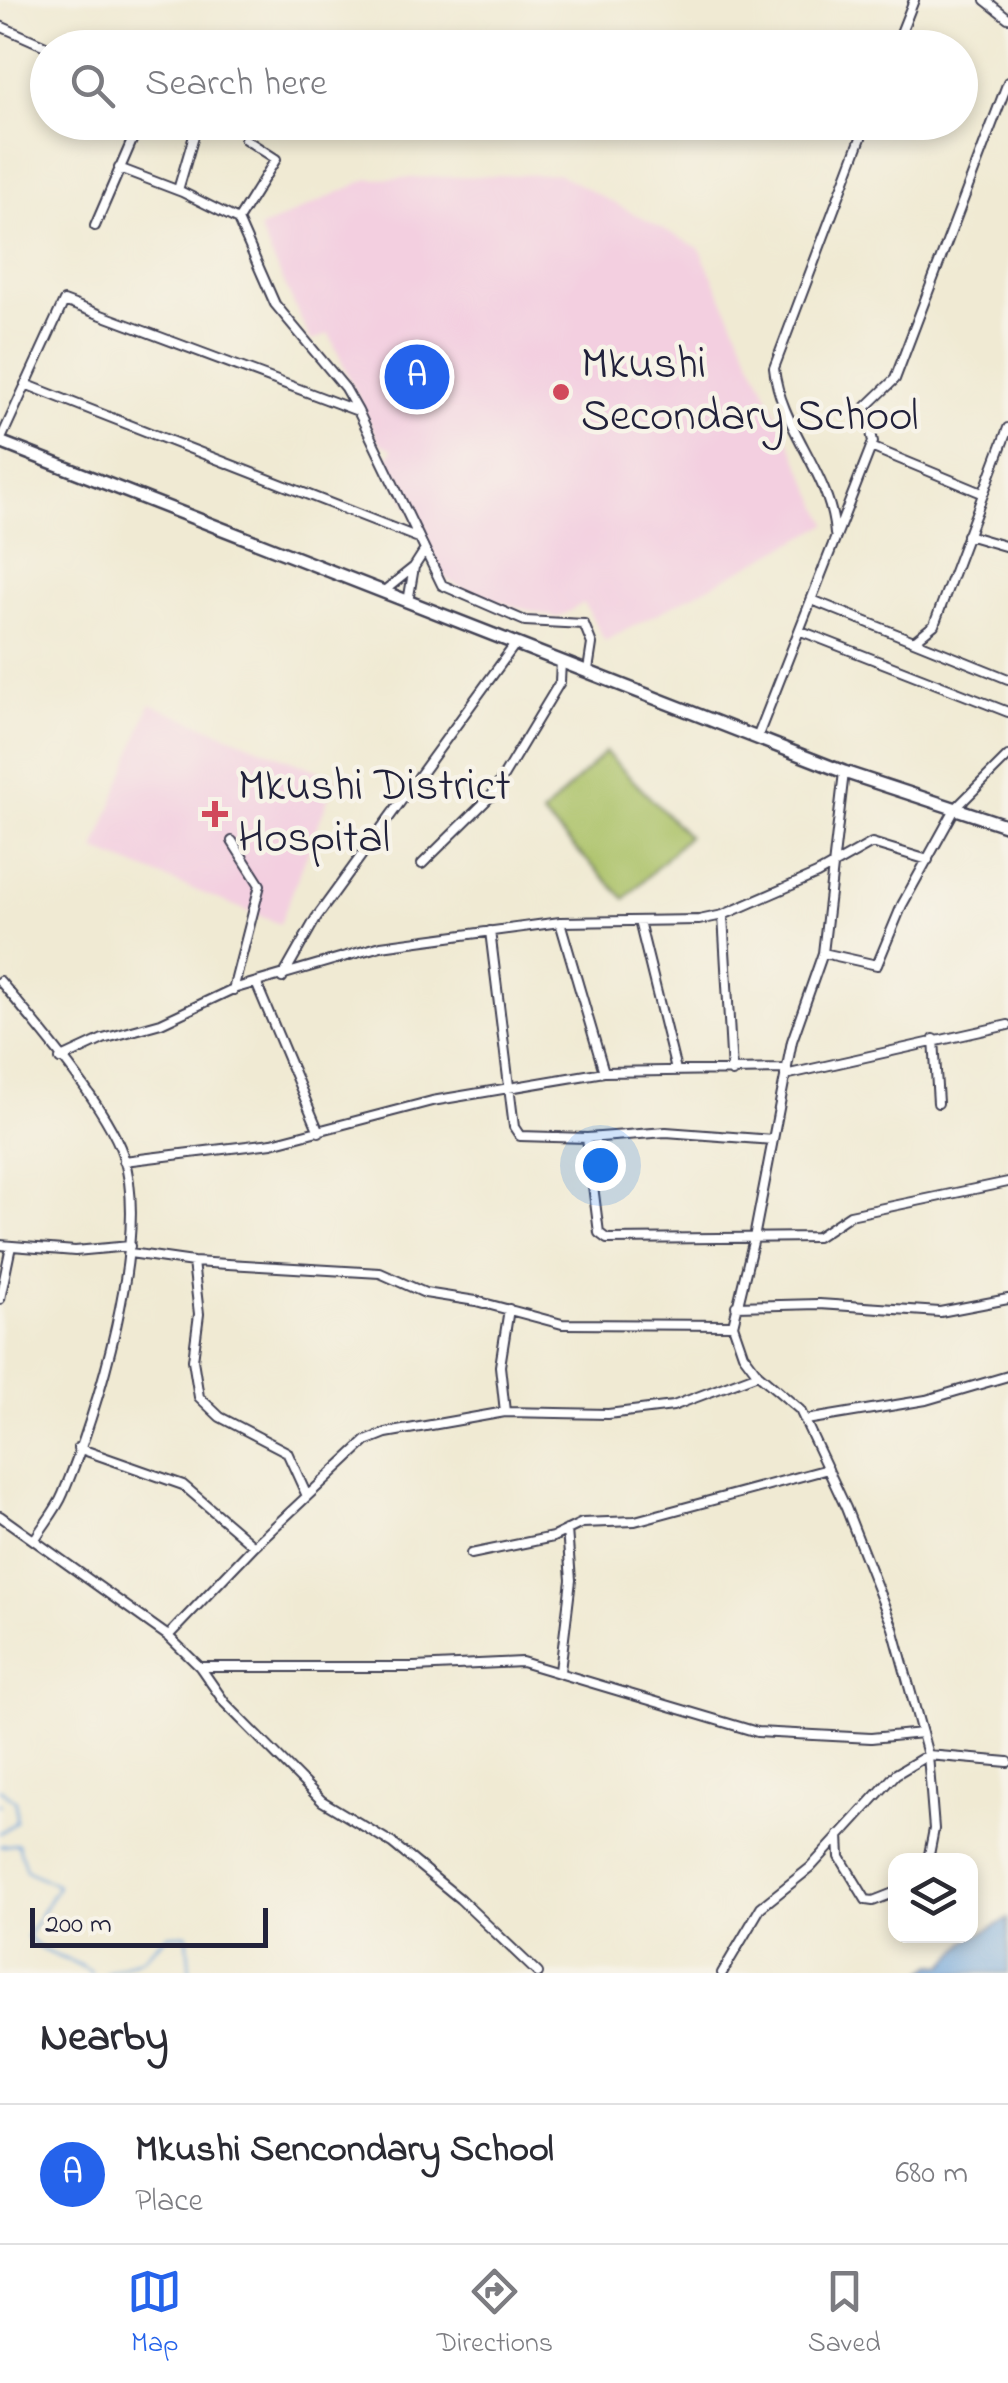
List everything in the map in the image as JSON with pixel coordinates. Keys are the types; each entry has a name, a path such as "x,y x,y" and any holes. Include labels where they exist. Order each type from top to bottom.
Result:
{"street":[{"path":"902,30 914,0"},
{"path":"985,0 1008,18"},
{"path":"0,26 30,39"},
{"path":"758,738 872,447 874,433 866,407 895,379 1008,82"},
{"path":"95,226 132,140"},
{"path":"178,190 193,140"},
{"path":"238,220 276,159 247,140"},
{"path":"836,537 828,501 776,388 774,368 859,140"},
{"path":"119,168 178,190 238,220 282,315 344,388 358,411 423,553 445,588 525,621 584,624 592,644 588,670"},
{"path":"358,411 64,301 0,441 381,594 588,670 844,772 1008,826"},
{"path":"25,384 416,537"},
{"path":"914,641 934,624 1008,428"},
{"path":"872,447 982,493"},
{"path":"967,536 1008,547"},
{"path":"381,594 414,567 423,553"},
{"path":"407,604 414,567"},
{"path":"812,600 1008,679"},
{"path":"801,631 1008,712"},
{"path":"282,978 316,918 516,643"},
{"path":"422,864 492,795 560,682 561,660"},
{"path":"823,953 877,964 902,904 955,809 1008,756"},
{"path":"844,772 823,953 785,1072 754,1238 733,1325 742,1354 758,1374 790,1399 806,1420 894,1628 928,1755 934,1830 929,1853"},
{"path":"232,840 260,885 233,990"},
{"path":"60,1058 103,1039 160,1023 233,990 257,986 381,946 560,922 723,915 872,843 928,860"},
{"path":"723,915 732,1072"},
{"path":"640,921 676,1070"},
{"path":"560,922 604,1072"},
{"path":"490,930 513,1088 514,1127 520,1136 587,1138 666,1132 773,1140"},
{"path":"0,982 108,1127 124,1161 130,1249 107,1360 62,1496 35,1538"},
{"path":"257,986 319,1132"},
{"path":"124,1161 272,1143 432,1101 604,1072 785,1072 1008,1024"},
{"path":"934,1040 938,1102"},
{"path":"587,1138 602,1238 818,1237 850,1215 1008,1182"},
{"path":"0,1245 75,1252 130,1249 194,1262 380,1273 425,1293 580,1326 733,1325"},
{"path":"0,1299 11,1246"},
{"path":"194,1262 199,1314 193,1360 200,1397 220,1417 286,1452 307,1496"},
{"path":"736,1306 819,1304 940,1312 1008,1300"},
{"path":"505,1412 500,1366 508,1309"},
{"path":"168,1636 254,1546 366,1441 386,1433 505,1412 608,1414 655,1409 758,1374"},
{"path":"806,1420 926,1400 1008,1376"},
{"path":"78,1448 183,1484 254,1546"},
{"path":"471,1554 582,1524 635,1521 828,1469"},
{"path":"0,1516 168,1636 200,1667 226,1703 322,1801 392,1843 538,1973"},
{"path":"560,1671 571,1580 567,1530"},
{"path":"200,1667 522,1662 779,1736 871,1738 922,1733"},
{"path":"722,1973 761,1907 802,1876 882,1786 928,1755 1008,1762"},
{"path":"839,1835 840,1857 866,1900 873,1902 888,1895"}],"shaded area":[{"name":"Mkushi Secondary School","path":"559,174 699,248 828,524 605,641 584,603 557,618 477,596 443,578 386,461 393,449 379,443 329,334 311,341 259,229 368,179"},
{"name":"Mkushi District Hospital","path":"150,704 336,778 280,924 95,850"}],"green space":[{"path":"605,752 688,836 625,899 542,815"}],"water":[{"path":"1008,1919 1008,1973 922,1973 934,1964 945,1965 965,1943 978,1943 978,1935"}],"waterway":[{"path":"0,1789 16,1801 16,1822 0,1833"},
{"path":"0,1846 18,1844 26,1870 58,1886 27,1937 44,1950 92,1973"},
{"path":"106,1973 144,1958 167,1935 187,1934 190,1973"}],"place":[{"name":"Mkushi Sencondary School","path":"417,377"},
{"name":"Mkushi Secondary School","path":"561,392"},
{"name":"Mkushi District Hospital","path":"215,814"}]}
